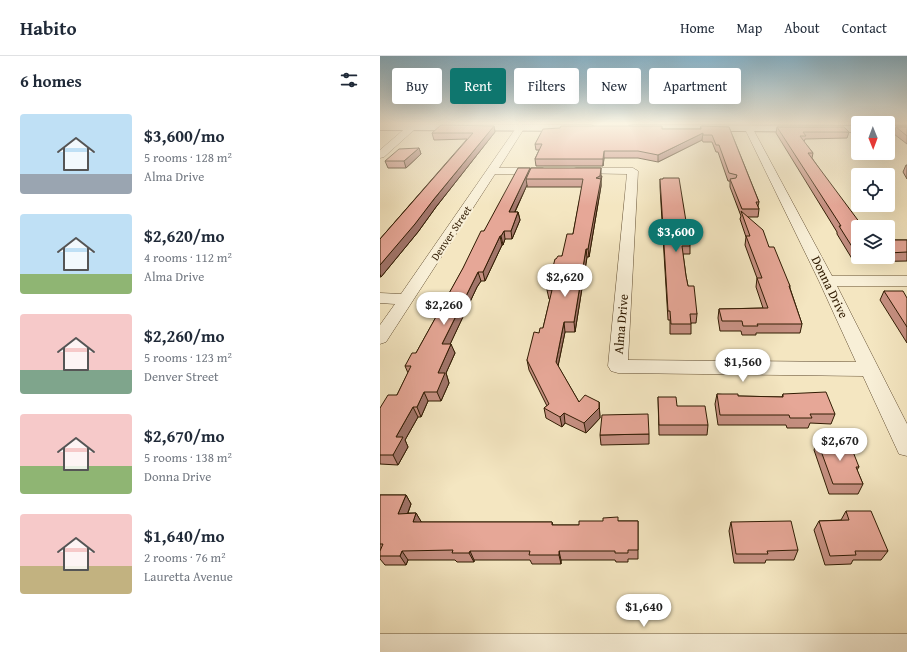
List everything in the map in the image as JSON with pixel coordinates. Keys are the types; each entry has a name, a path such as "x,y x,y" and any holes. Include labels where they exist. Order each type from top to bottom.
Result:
{"street":[{"name":"Denver Street","path":"380,338 505,151"},
{"name":"Donna Drive","path":"761,151 827,281 907,447"},
{"name":"Alma Drive","path":"492,171 633,171 618,366 869,369"},
{"path":"827,281 907,281"},
{"path":"380,298 406,299"},
{"path":"380,650 907,650"}],"building":[{"path":"397,151 416,151 404,161 385,161"},
{"path":"457,151 474,151 380,265 380,239"},
{"path":"539,151 667,151 658,155 638,151 604,151 603,159 535,159"},
{"path":"721,151 739,151 759,202 756,202 759,209 742,209 730,179 736,178 737,175 729,173"},
{"path":"792,151 811,151 813,153 808,153 858,220 851,220 851,245 839,226 841,226"},
{"path":"518,168 530,168 509,212 518,212 511,231 504,231 500,236 483,272 478,272 442,344 451,344 438,373 445,373 437,392 424,392 417,407 413,407 396,437 403,437 393,455 380,455 380,408 388,395 397,395 411,366 405,366 412,353 416,353 463,268 481,231 484,231"},
{"path":"531,168 601,168 600,176 596,178 601,179 588,249 586,249 574,322 564,322 556,362 579,402 585,395 599,402 599,408 584,423 564,413 560,417 544,408 549,404 527,360 534,332 539,333 540,328 543,328 552,290 547,290 555,259 558,256 562,256 567,234 573,234 583,179 526,179"},
{"path":"679,178 690,246 682,246 688,286 694,286 697,314 690,314 691,324 671,324 670,311 668,311 660,179"},
{"path":"741,211 763,230 769,247 774,247 790,286 802,324 757,324 758,326 743,326 742,321 722,321 719,309 768,308 757,278 762,278 746,236 750,236"},
{"path":"895,240 907,240 907,252 895,253"},
{"path":"884,291 903,291 907,298 907,327"},
{"path":"826,392 835,414 810,414 812,418 790,418 789,415 720,415 717,394 783,397 783,394"},
{"path":"658,397 676,397 677,406 705,406 708,425 659,425"},
{"path":"648,414 649,434 600,435 602,415"},
{"path":"817,440 844,440 845,445 850,444 859,467 856,467 863,484 833,484"},
{"path":"380,495 406,495 398,514 416,513 413,522 552,522 552,525 579,525 579,521 603,521 603,518 618,517 618,521 638,521 638,550 628,550 628,553 615,553 615,551 559,551 559,555 529,555 530,551 470,551 469,553 452,553 453,550 402,551 400,556 380,556 380,551 383,544 380,544"},
{"path":"846,511 871,511 888,551 855,551 856,555 830,556 819,521 849,520"},
{"path":"791,521 798,550 767,551 768,554 736,554 731,522"}]}
